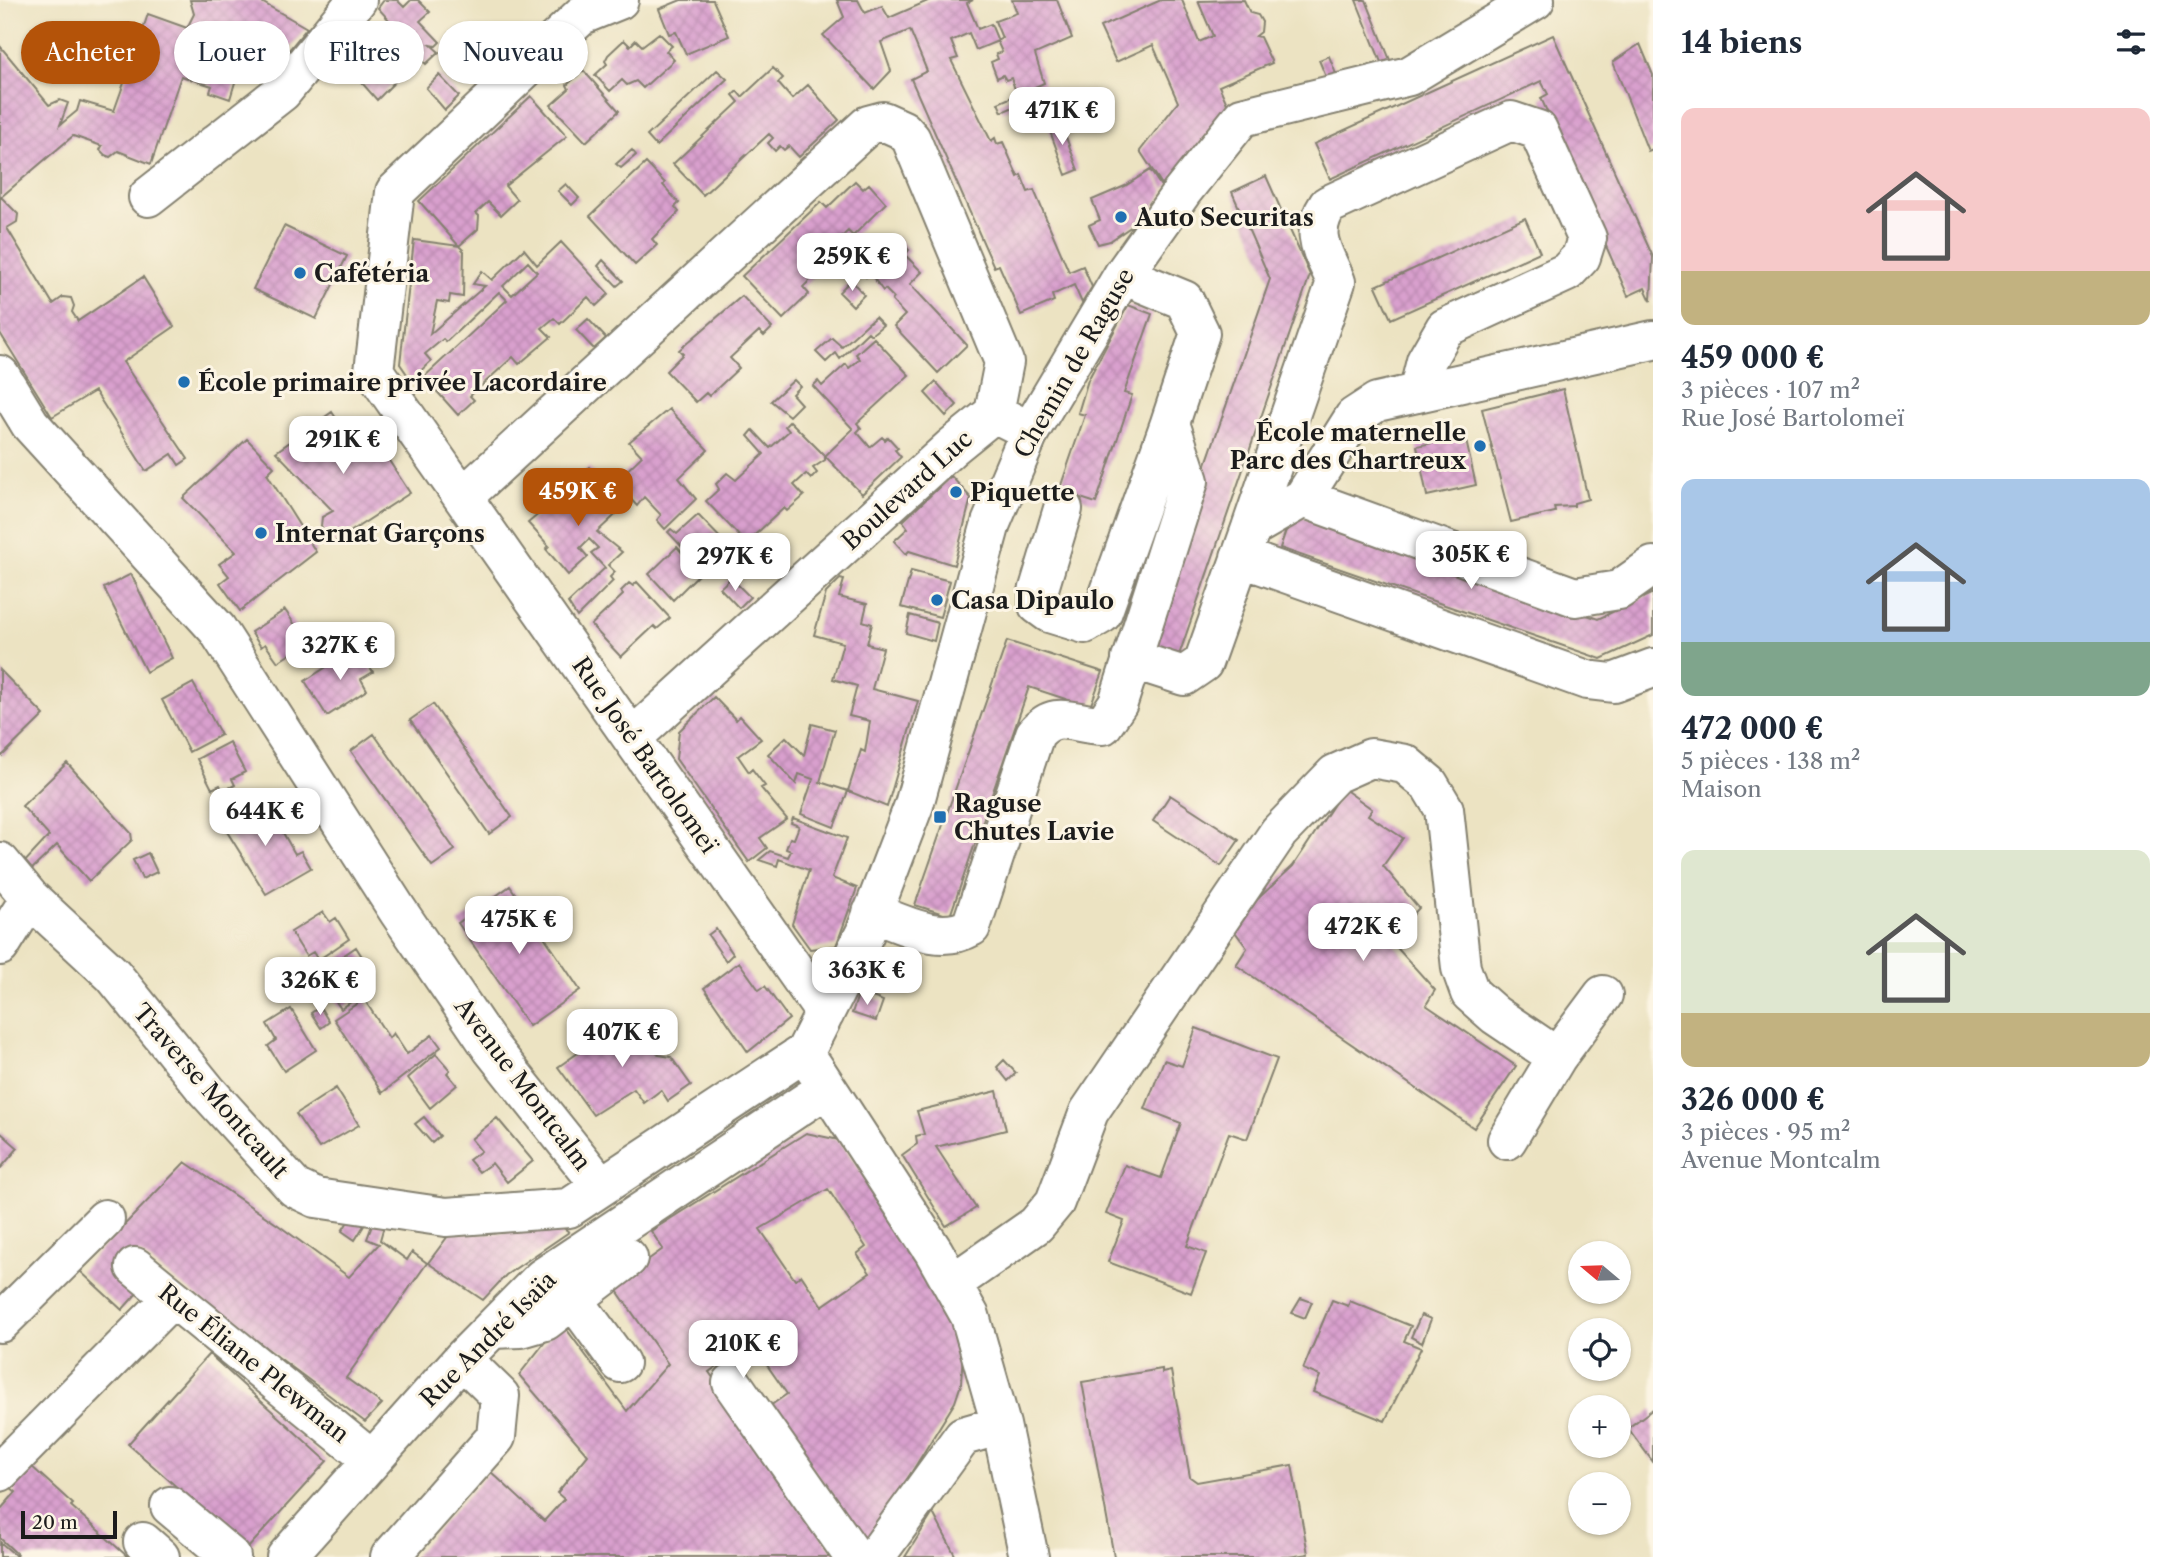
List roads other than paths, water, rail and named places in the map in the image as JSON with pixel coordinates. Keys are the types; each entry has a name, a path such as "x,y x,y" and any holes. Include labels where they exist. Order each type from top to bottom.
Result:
{"street":[{"path":"148,197 282,92 357,0"},
{"name":"Rue José Bartolomeï","path":"619,0 582,15 395,192 374,371 825,1013"},
{"name":"Chemin de Raguse","path":"805,1052 872,913 914,805 991,523 1030,431 1123,275 1182,192 1242,117 1409,76 1535,0"},
{"path":"464,496 867,125 883,121 902,130 911,139 1004,362 994,413 1030,431"},
{"path":"1132,659 1184,676 1196,671 1203,663 1336,282 1316,232 1318,219 1328,205 1511,121 1538,130 1587,238 1581,257 1567,272 1445,328 1426,361 1418,394"},
{"path":"1063,509 1038,592 1038,605 1049,614 1085,624 1102,614 1200,333 1184,300 1123,275"},
{"path":"1245,542 1303,498 1354,417 1377,402 1653,340"},
{"name":"Avenue Montcalm","path":"0,375 30,424 217,629 398,911 492,1049 601,1186"},
{"name":"Boulevard Luc","path":"633,737 952,447 994,413"},
{"path":"872,913 942,936 958,934 971,927 1035,734 1043,723 1055,717 1087,725 1103,725 1118,702 1189,481 1170,423"},
{"path":"1303,498 1575,597 1619,590 1653,566"},
{"path":"1245,542 1587,680 1613,683 1653,668"},
{"path":"953,1283 1035,1225 1055,1202 1088,1112 1279,832 1335,774 1371,758 1405,764 1429,784 1444,809 1461,968 1470,993 1495,1015 1558,1057"},
{"name":"Traverse Montcault","path":"0,862 30,898 113,975 207,1091 295,1188 316,1198 446,1217 569,1208 805,1052"},
{"path":"0,946 30,898"},
{"path":"1507,1140 1558,1057 1603,995"},
{"path":"805,1052 953,1283 970,1316 1001,1425 1029,1557"},
{"name":"Rue André Isaïa","path":"286,1557 462,1359 542,1278 827,1088"},
{"path":"0,1323 105,1219"},
{"path":"492,1329 521,1328 545,1321 628,1258"},
{"name":"Rue Éliane Plewman","path":"135,1267 372,1460"},
{"path":"0,1472 172,1298"},
{"path":"573,1299 620,1363"},
{"path":"390,1557 496,1437 500,1396 462,1359"},
{"path":"732,1382 854,1557"},
{"path":"875,1557 963,1436 1001,1425"},
{"path":"170,1506 231,1557"}],"place":[{"name":"Auto Securitas","path":"1121,217"},
{"name":"Cafétéria","path":"300,273"},
{"name":"École primaire privée Lacordaire","path":"184,382"},
{"name":"École maternelle Parc des Chartreux","path":"1480,446"},
{"name":"Piquette","path":"956,492"},
{"name":"Internat Garçons","path":"261,533"},
{"name":"Casa Dipaulo","path":"937,600"},
{"name":"Raguse Chutes Lavie","path":"940,817"}]}
